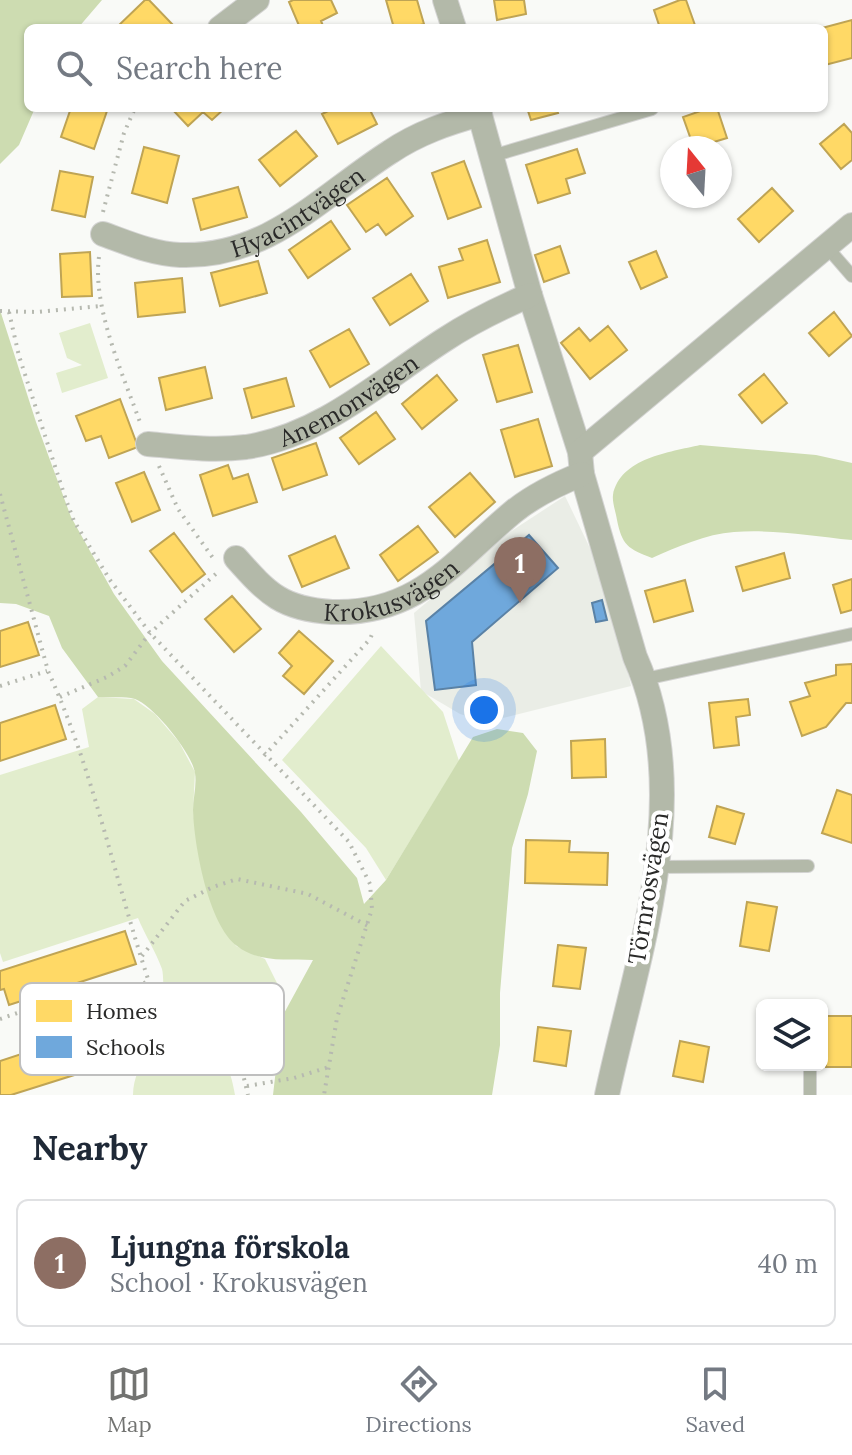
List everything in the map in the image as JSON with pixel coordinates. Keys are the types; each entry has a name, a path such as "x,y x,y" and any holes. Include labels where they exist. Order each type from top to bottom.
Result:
{"street":[{"path":"225,24 257,0"},
{"path":"445,0 453,24"},
{"name":"Hyacintvägen","path":"103,234 156,252 181,255 222,251 251,243 283,229 411,139 476,112"},
{"name":"Törnrosvägen","path":"479,112 635,657 645,679 660,744 663,804 652,896 607,1095"},
{"name":"Krokusvägen","path":"236,558 264,590 297,608 353,612 376,609 417,594 514,511 581,463 852,225"},
{"name":"Anemonvägen","path":"148,444 207,450 248,446 283,437 332,416 445,339 489,313 530,295"}],"lane":[{"path":"492,156 642,112"},
{"path":"826,246 852,276"},
{"path":"645,679 852,634"},
{"path":"656,867 808,866"},
{"path":"810,1071 810,1095"}],"path":[{"path":"60,697 125,666 150,633 221,570 178,509 148,444 102,306 98,261 103,210 124,133 133,112"},
{"path":"0,311 102,306"},
{"path":"9,312 19,356 74,521 110,580 150,633 349,842 370,884 372,909 337,1018 324,1095"},
{"path":"0,494 48,671 60,697 142,956 148,981 144,983"},
{"path":"264,756 370,639 377,621 376,609"},
{"path":"0,686 48,671"},
{"path":"142,956 185,901 237,879 308,894 368,926"},
{"path":"0,1019 20,1012"},
{"path":"247,1086 294,1078 329,1067"},
{"path":"244,1075 248,1095"}],"shaded area":[{"path":"565,496 611,592 631,686 487,722 460,714 421,691 414,613 510,532"}],"green space":[{"path":"0,0 102,0 81,24 24,24 24,112 33,112 19,145 0,164"},
{"path":"0,310 71,517 114,594 162,661 301,812 357,878 364,904 386,880 473,737 497,729 523,733 537,751 512,848 500,993 500,1045 492,1095 273,1095 275,1075 284,1075 284,1013 313,960 254,955 237,946 227,935 204,883 194,825 195,773 180,743 162,720 143,703 131,698 98,697 62,648 49,616 16,604 0,603"},
{"path":"90,323 108,378 62,393 56,373 82,365 67,358 59,333"},
{"path":"700,445 816,455 852,463 852,540 749,531 702,538 652,558 632,549 621,535 614,508 613,495 618,483 625,473 648,459"},
{"path":"381,646 443,712 459,761 386,880 366,848 282,760"},
{"path":"98,697 134,699 155,714 179,742 195,772 193,812 201,866 236,946 265,959 277,983 163,983 157,956 138,918 3,962 0,953 0,775 89,747 82,709"},
{"path":"137,1075 231,1075 235,1095 133,1095"}],"building: Homes":[{"path":"145,0 149,0 172,24 120,24"},
{"path":"331,0 337,13 321,21 322,24 298,24 289,2"},
{"path":"386,0 417,0 424,24 393,24"},
{"path":"494,0 524,0 526,14 497,20"},
{"path":"686,0 695,24 659,24 654,10"},
{"path":"852,20 852,58 828,64 828,26"},
{"path":"70,112 107,112 94,149 61,137"},
{"path":"175,112 203,112 188,126"},
{"path":"203,112 221,112 212,120"},
{"path":"371,112 377,124 338,144 322,114"},
{"path":"528,112 558,113 531,120"},
{"path":"697,112 718,112 726,136 690,136 683,117"},
{"path":"844,124 852,133 852,160 841,169 820,144"},
{"path":"296,131 317,156 280,186 259,160"},
{"path":"144,147 179,156 167,203 132,193"},
{"path":"577,149 585,173 566,179 570,193 538,203 526,165"},
{"path":"464,161 481,207 448,219 432,173"},
{"path":"60,171 93,177 85,217 52,210"},
{"path":"387,178 413,216 386,235 378,224 366,232 347,205"},
{"path":"238,187 247,217 201,230 193,199"},
{"path":"772,188 793,211 759,242 738,219"},
{"path":"331,221 350,249 308,278 289,250"},
{"path":"487,240 500,282 448,298 439,267 463,260 459,249"},
{"path":"560,246 569,273 544,282 535,255"},
{"path":"656,251 667,277 641,289 629,262"},
{"path":"90,252 92,296 62,297 60,254"},
{"path":"258,261 267,293 220,306 211,273"},
{"path":"411,274 428,301 390,325 373,298"},
{"path":"182,278 185,312 138,317 135,283"},
{"path":"834,312 852,336 829,356 809,333"},
{"path":"608,326 627,350 590,379 561,343 579,328 590,341"},
{"path":"349,329 369,364 330,387 310,351"},
{"path":"518,345 532,392 497,402 483,355"},
{"path":"205,367 212,398 166,410 159,378"},
{"path":"764,374 787,403 762,423 739,395"},
{"path":"437,375 457,400 422,429 402,404"},
{"path":"286,378 294,406 252,418 244,389"},
{"path":"120,399 138,447 109,458 101,436 86,441 76,416"},
{"path":"376,412 395,439 359,464 340,438"},
{"path":"538,419 552,466 515,477 501,430"},
{"path":"316,443 327,475 283,490 272,458"},
{"path":"228,465 233,479 248,474 257,502 213,516 200,475"},
{"path":"144,472 160,510 132,522 116,483"},
{"path":"470,473 495,502 455,537 429,507"},
{"path":"418,526 438,552 398,581 380,555"},
{"path":"174,533 205,574 182,592 150,551"},
{"path":"335,536 349,568 302,587 289,556"},
{"path":"784,553 790,578 743,591 736,567"},
{"path":"852,579 852,610 841,613 833,585"},
{"path":"685,580 693,611 654,622 645,591"},
{"path":"232,596 261,629 234,652 205,619"},
{"path":"28,622 39,655 0,667 0,631"},
{"path":"299,631 333,661 304,694 283,676 292,666 279,653"},
{"path":"852,664 852,703 846,703 826,727 802,736 790,702 810,696 805,683 836,675 836,665"},
{"path":"748,699 750,715 736,717 739,745 714,748 709,703"},
{"path":"55,705 66,739 0,761 0,723"},
{"path":"605,739 606,777 572,778 571,741"},
{"path":"837,790 852,795 852,843 822,833"},
{"path":"717,806 744,814 735,844 709,837"},
{"path":"526,840 570,841 569,852 608,853 607,885 525,883"},
{"path":"747,902 777,907 769,951 740,946"},
{"path":"125,931 136,964 77,983 20,983 20,1001 9,1005 4,989 0,990 0,971"},
{"path":"558,945 586,948 580,989 553,986"},
{"path":"828,1016 852,1016 852,1067 828,1067"},
{"path":"538,1027 571,1031 566,1066 534,1061"},
{"path":"680,1041 709,1047 703,1082 673,1076"},
{"path":"20,1054 20,1075 74,1075 11,1095 0,1095 0,1061"}],"building: Schools":[{"path":"529,535 558,568 472,642 476,685 435,690 426,621"},
{"path":"602,600 607,620 596,622 592,603"}],"place":[{"name":"Ljungna förskola","path":"520,603"}]}
